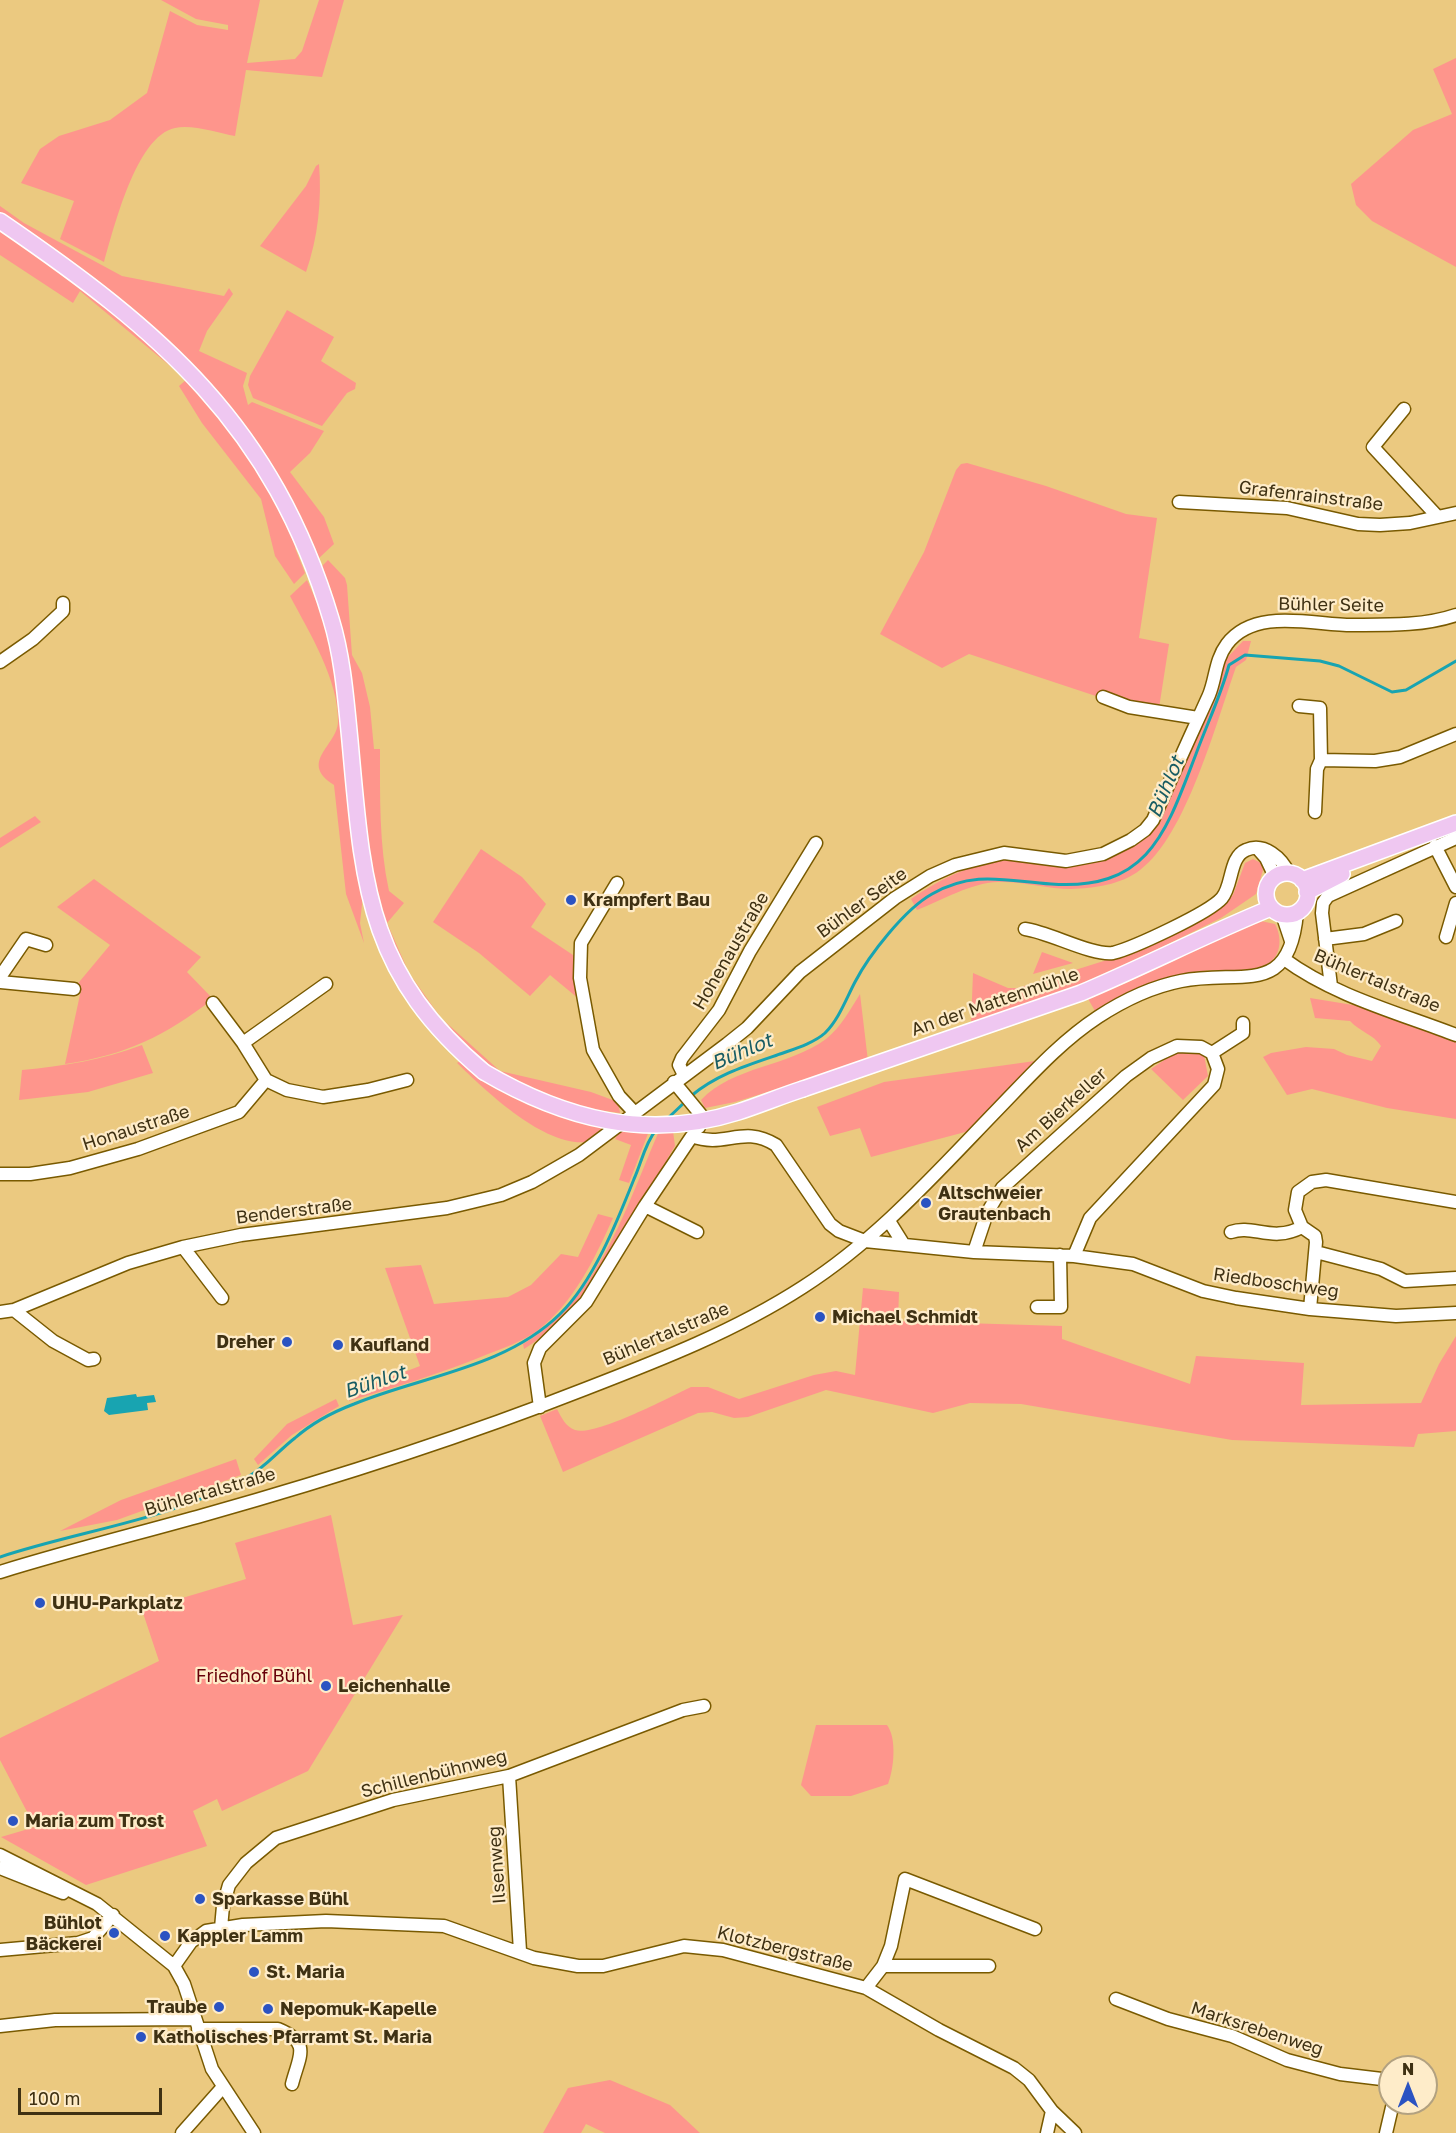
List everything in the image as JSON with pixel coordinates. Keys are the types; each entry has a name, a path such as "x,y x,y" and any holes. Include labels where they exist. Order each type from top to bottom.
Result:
{"main road":[{"name":"An der Mattenmühle","path":"0,221 119,306 152,334 190,372 244,435 273,479 300,536 325,601 336,638 370,903 396,969 415,1002 435,1026 484,1072 522,1095 594,1120 621,1123 659,1125 707,1119 737,1112 1081,993 1126,974 1196,939 1218,923 1279,908"},
{"path":"1293,881 1303,907 1279,908 1266,889 1379,853 1456,823"}],"street":[{"name":"Grafenrainstraße","path":"1404,408 1373,447 1437,516"},
{"name":"Grafenrainstraße","path":"1179,502 1287,508 1369,524 1410,523 1456,513"},
{"path":"0,662 33,639 63,611 63,603"},
{"name":"Bühler Seite","path":"579,1155 747,1028 800,972 894,898 930,876 955,865 1004,853 1066,861 1103,854 1138,835 1153,820 1210,692 1220,654 1228,642 1243,631 1283,620 1389,625 1432,621 1456,615"},
{"path":"1103,697 1129,707 1198,718"},
{"path":"1299,706 1320,708 1321,760 1317,769 1315,812"},
{"path":"1321,760 1375,761 1400,756 1456,734"},
{"path":"1330,986 1322,913 1328,896 1456,838"},
{"name":"Hohenaustraße","path":"679,1078 681,1058 719,1010 750,951 816,843"},
{"path":"1435,846 1456,887"},
{"name":"An der Mattenmühle","path":"1025,929 1103,953 1118,951 1212,907 1226,893 1239,855 1244,851 1267,850 1278,857 1293,881"},
{"path":"617,883 581,943 580,978 593,1050 619,1096 634,1112"},
{"name":"Bühlertalstraße","path":"0,1572 258,1499 540,1407 718,1336 801,1289 889,1221 1051,1054 1097,1018 1156,987 1183,981 1264,975 1284,959 1291,942 1279,908"},
{"path":"1446,938 1455,910"},
{"path":"1325,939 1364,934 1396,921"},
{"path":"0,977 26,939 30,938 46,945"},
{"name":"Bühlertalstraße","path":"1284,959 1304,974 1330,986 1456,1035"},
{"path":"0,982 74,989"},
{"path":"243,1042 326,984"},
{"path":"213,1003 243,1042 266,1080 296,1093 323,1097 368,1090 407,1080"},
{"path":"1074,1256 1090,1218 1214,1085 1218,1069 1212,1053 1243,1033 1243,1023"},
{"name":"Am Bierkeller","path":"974,1252 987,1213 1002,1188 1126,1076 1151,1058 1177,1046 1201,1047 1212,1053"},
{"path":"540,1407 534,1363 540,1348 570,1321 586,1302 645,1206 695,1131 702,1116 688,1099 679,1078"},
{"name":"Honaustraße","path":"0,1174 30,1174 70,1168 138,1149 239,1112 266,1080"},
{"name":"Riedboschweg","path":"695,1131 717,1140 753,1134 776,1145 830,1224 839,1231 865,1241 974,1252 1074,1256 1133,1264 1214,1293 1310,1309 1396,1316 1456,1313"},
{"name":"Benderstraße","path":"0,1312 14,1310 128,1263 183,1247 241,1235 475,1203 532,1182 579,1155"},
{"path":"1310,1309 1316,1252 1315,1236 1302,1227 1295,1210 1298,1192 1305,1186 1319,1180 1456,1202"},
{"path":"645,1206 697,1232"},
{"path":"889,1221 904,1245"},
{"path":"1232,1232 1239,1230 1280,1234 1302,1227"},
{"path":"183,1247 222,1298"},
{"path":"1316,1252 1381,1269 1405,1281 1456,1278"},
{"path":"1037,1307 1061,1307 1060,1255"},
{"path":"14,1310 53,1341 88,1360 94,1359"},
{"name":"Schillenbühnweg","path":"221,1928 229,1885 246,1863 276,1838 393,1800 509,1776 683,1710 704,1706"},
{"name":"Ilsenweg","path":"509,1776 520,1951"},
{"path":"0,1855 78,1893 113,1915 174,1966 181,1975 212,2069 222,2088 254,2133"},
{"path":"0,1868 66,1894 78,1893"},
{"path":"866,1988 884,1966 905,1879 1035,1929"},
{"path":"0,1950 78,1943 93,1938 113,1915"},
{"name":"Klotzbergstraße","path":"174,1966 197,1936 206,1931 326,1921 408,1922 444,1926 555,1964 603,1966 684,1946 706,1947 866,1988 939,2030 1014,2068 1029,2080 1052,2111 1075,2133"},
{"path":"884,1966 989,1966"},
{"name":"Marksrebenweg","path":"1116,1999 1168,2019 1232,2036 1304,2065 1340,2074 1378,2079"},
{"path":"0,2026 55,2020 278,2029 287,2032 299,2042 302,2050 292,2084"},
{"path":"182,2133 222,2088"},
{"path":"1047,2133 1052,2111"},
{"path":"1386,2133 1390,2115"}],"green space":[{"path":"161,0 260,0 247,63 295,59 302,51 319,0 344,0 322,77 246,70 235,136 182,127 161,135 149,148 129,185 104,262 60,239 74,201 21,183 40,149 59,136 110,120 147,93 170,11 197,25 228,30 228,25 196,19"},
{"path":"1456,58 1456,267 1372,221 1356,205 1351,184 1413,130 1452,114 1433,69"},
{"path":"319,164 318,219 314,246 306,272 260,246 306,186"},
{"path":"0,206 24,223 122,276 224,296 229,288 233,294 207,331 199,351 247,373 243,386 248,405 252,402 324,431 310,453 290,472 324,517 334,544 318,559 287,494 248,432 225,402 174,347 112,293 0,214"},
{"path":"0,229 95,296 140,334 181,375 80,291 73,303 0,255"},
{"path":"287,310 334,337 321,361 356,383 355,389 347,393 322,426 253,398 248,385 250,376"},
{"path":"186,380 191,381 263,474 298,546 295,548 305,573 294,584 275,556 261,499 202,423 179,386"},
{"path":"967,463 1046,486 1126,514 1157,518 1139,638 1169,644 1159,708 1129,707 969,654 942,668 880,634 924,552 956,470 961,464"},
{"path":"328,560 345,578 347,585 352,655 362,673 370,707 374,749 380,749 383,856 389,891 404,903 387,923 409,973 441,1018 500,1071 591,1092 618,1102 620,1113 605,1111 604,1114 571,1106 499,1075 465,1048 408,980 384,924 369,854 352,690 330,594 332,592 321,567"},
{"path":"307,580 319,607 321,606 340,685 363,895 360,923 364,943 346,894 334,785 324,777 319,769 319,761 336,731 338,722 334,690 322,657 290,596"},
{"path":"1243,641 1251,641 1246,660 1236,667 1198,777 1185,806 1172,832 1157,854 1140,870 1116,882 1080,889 1007,882 988,883 977,885 917,910 911,899 934,884 973,867 1014,860 1062,865 1094,863 1129,848 1150,832 1159,824 1226,659"},
{"path":"35,816 41,822 0,848 0,838"},
{"path":"481,849 522,877 546,904 531,927 576,957 579,999 550,975 530,996 479,953 433,922"},
{"path":"1253,859 1261,863 1263,870 1256,894 1221,918 1101,977 971,1024 973,973 1008,988 1018,988 1110,959 1221,905 1233,895 1245,863"},
{"path":"94,879 201,957 187,972 213,999 178,1024 144,1042 107,1055 65,1064 81,990 75,987 110,945 57,907"},
{"path":"1256,920 1275,924 1279,935 1276,956 1267,964 1252,969 1211,970 1174,977 1134,991 1095,1011 1087,997 1126,983"},
{"path":"1042,952 1073,963 1033,974"},
{"path":"860,994 868,1061 735,1102 705,1108 701,1100 729,1080 795,1056 826,1039 841,1024"},
{"path":"1310,998 1359,1006 1456,1042 1456,1119 1387,1108 1312,1089 1287,1095 1263,1057 1271,1053 1306,1047 1334,1049 1347,1055 1372,1061 1381,1046 1350,1021 1315,1018"},
{"path":"142,1045 153,1073 88,1092 19,1100 22,1070 83,1062"},
{"path":"1179,1050 1204,1055 1208,1076 1183,1100 1151,1069"},
{"path":"460,1061 492,1084 527,1103 565,1118 603,1127 587,1142 570,1141 553,1136 535,1127 500,1102 457,1063"},
{"path":"1035,1061 969,1131 871,1157 860,1128 830,1136 817,1107 884,1082"},
{"path":"621,1129 649,1131 629,1183 619,1180 631,1145 615,1139"},
{"path":"659,1131 673,1131 675,1146 628,1229 571,1309 548,1331 524,1349 523,1344 549,1326 590,1278 607,1250"},
{"path":"598,1214 613,1218 599,1249 573,1293 550,1320 537,1331 513,1344 453,1367 349,1401 347,1394 420,1366 385,1268 421,1265 434,1304 508,1297 531,1285 561,1254 578,1257"},
{"path":"863,1288 899,1292 898,1321 1062,1326 1062,1339 1190,1384 1196,1356 1304,1363 1301,1405 1421,1403 1439,1364 1456,1336 1456,1431 1418,1434 1414,1447 1232,1440 1021,1404 970,1403 933,1413 826,1390 748,1417 734,1418 712,1412 698,1413 563,1472 540,1416 557,1409 569,1427 585,1431 632,1415 691,1387 708,1387 739,1399 814,1375 836,1371 855,1375"},
{"path":"336,1399 339,1406 292,1435 258,1465 254,1459 287,1424"},
{"path":"236,1459 241,1475 117,1520 60,1531 121,1500"},
{"name":"Friedhof Bühl","path":"331,1515 353,1625 403,1615 308,1771 222,1811 217,1799 193,1811 207,1846 86,1885 1,1837 35,1827 0,1760 0,1738 159,1661 142,1610 246,1579 235,1543"},
{"path":"816,1725 887,1725 892,1738 894,1754 888,1784 851,1796 811,1796 801,1785"},
{"path":"610,2080 670,2105 700,2133 605,2133 586,2124 581,2133 543,2133 568,2088"}],"water":[{"path":"136,1394 137,1397 154,1395 156,1402 147,1403 148,1410 109,1415 104,1411 107,1398"}],"waterway":[{"name":"Bühlot","path":"691,1096 722,1076 804,1045 825,1033 878,946 899,921 932,894 976,879 1084,884 1111,878 1132,867 1149,851 1163,831 1185,782 1229,665 1245,655 1320,661 1339,666 1392,692 1406,690 1456,661"},
{"name":"Bühlot","path":"667,1119 686,1101"},
{"name":"Bühlot","path":"0,1557 156,1514 217,1492 253,1474 289,1443 331,1414 380,1394 489,1359 538,1332 572,1301 593,1269 620,1214 646,1147 656,1130"}],"place":[{"name":"Krampfert Bau","path":"571,900"},
{"name":"Altschweier Grautenbach","path":"926,1203"},
{"name":"Michael Schmidt","path":"820,1317"},
{"name":"Dreher","path":"287,1342"},
{"name":"Kaufland","path":"338,1345"},
{"name":"UHU-Parkplatz","path":"40,1603"},
{"name":"Leichenhalle","path":"326,1686"},
{"name":"Maria zum Trost","path":"13,1821"},
{"name":"Sparkasse Bühl","path":"200,1899"},
{"name":"Bühlot Bäckerei","path":"114,1933"},
{"name":"Kappler Lamm","path":"165,1936"},
{"name":"St. Maria","path":"254,1972"},
{"name":"Traube","path":"219,2007"},
{"name":"Nepomuk-Kapelle","path":"268,2009"},
{"name":"Katholisches Pfarramt St. Maria","path":"141,2037"}]}
